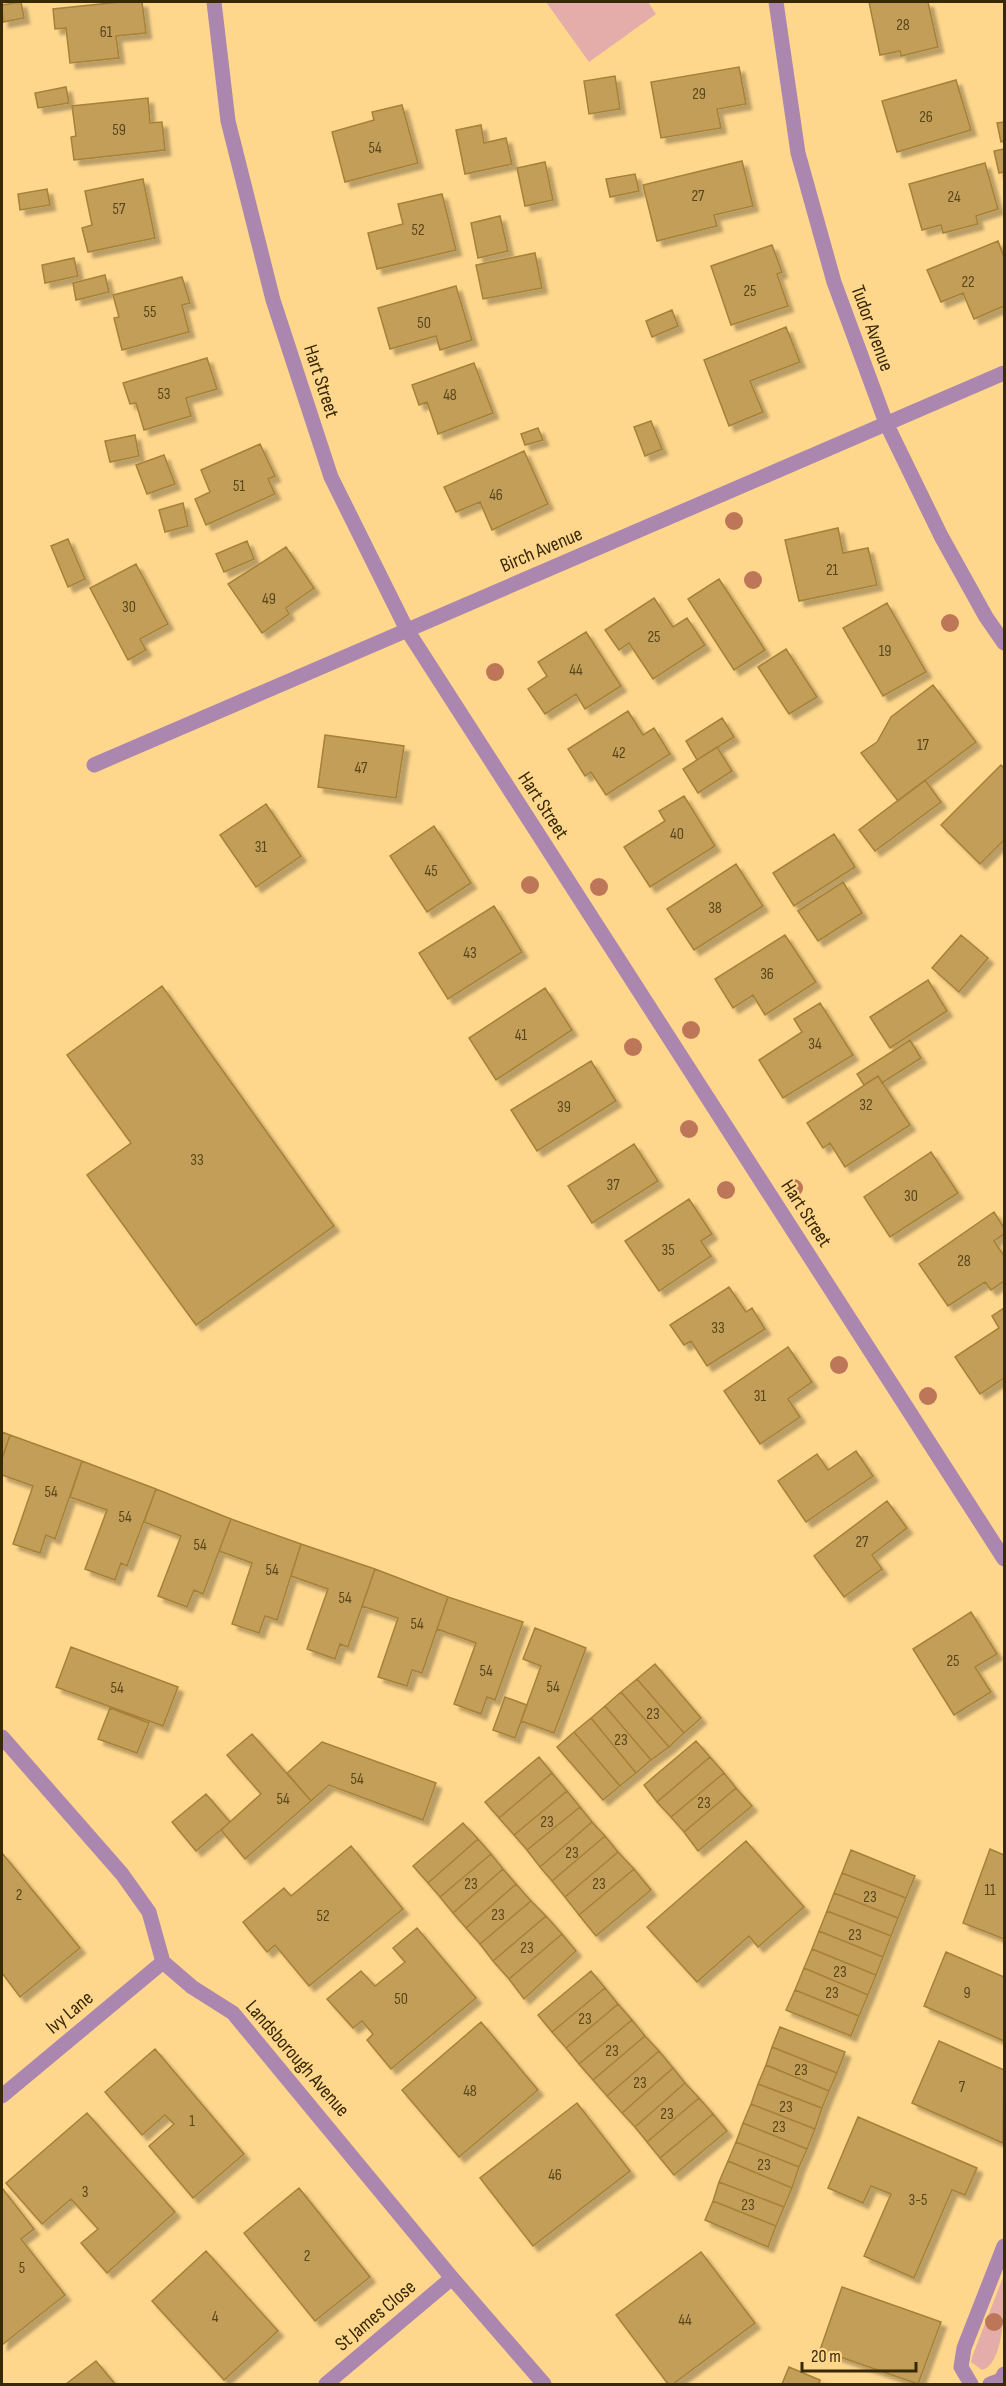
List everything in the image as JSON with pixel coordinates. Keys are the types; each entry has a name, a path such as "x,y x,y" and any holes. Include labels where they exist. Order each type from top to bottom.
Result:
{"street":[{"name":"Hart Street","path":"214,2 228,121 273,300 331,477 407,630 1005,1559"},
{"name":"Tudor Avenue","path":"776,2 798,153 834,282 886,423 941,536 986,617 1005,643"},
{"name":"Birch Avenue","path":"94,765 1005,373"},
{"name":"Landsborough Avenue","path":"2,1737 122,1874 148,1912 164,1962 192,1988 233,2013 452,2278 544,2385"},
{"name":"Ivy Lane","path":"2,2096 164,1962"},
{"path":"971,2385 962,2367 964,2348 1005,2246"},
{"name":"St James Close","path":"326,2385 452,2278"},
{"path":"990,2385 1001,2380 1005,2374"}],"shaded area":[{"path":"546,2 648,2 656,14 589,62"},
{"path":"1004,2275 1004,2312 1000,2343 990,2365 982,2370 971,2362 972,2357"}],"building":[{"path":"21,2 24,18 3,22 2,5"},
{"path":"142,2 146,33 116,36 119,58 70,63 66,28 55,29 53,9"},
{"path":"869,2 928,2 938,47 901,56 900,51 880,55"},
{"path":"739,67 746,104 717,109 721,128 661,138 651,82"},
{"path":"615,76 620,109 589,114 584,81"},
{"path":"956,80 971,130 897,152 882,101"},
{"path":"66,87 69,103 38,108 35,93"},
{"path":"148,98 150,123 162,122 165,150 74,160 71,137 76,136 72,106"},
{"path":"402,105 418,163 345,182 332,132 374,120 372,112"},
{"path":"1004,122 1004,141 1001,142 997,123"},
{"path":"481,125 484,143 506,138 512,164 465,174 456,130"},
{"path":"1004,149 1004,172 999,173 994,151"},
{"path":"742,161 753,206 714,215 717,226 657,241 643,185"},
{"path":"545,162 553,200 525,206 517,168"},
{"path":"985,163 998,209 976,216 978,224 943,233 941,225 922,230 909,184"},
{"path":"635,174 639,191 610,197 606,179"},
{"path":"143,179 155,238 88,252 82,228 92,225 85,191"},
{"path":"47,189 50,205 20,210 18,194"},
{"path":"442,194 456,250 377,269 368,233 403,224 398,204"},
{"path":"500,216 508,251 478,258 471,223"},
{"path":"998,241 1004,257 1004,306 974,319 963,293 941,302 927,270"},
{"path":"772,245 782,272 777,274 788,306 731,325 711,266"},
{"path":"535,253 542,288 483,299 476,265"},
{"path":"74,258 78,276 45,283 42,265"},
{"path":"105,275 109,292 76,300 73,283"},
{"path":"182,277 190,303 182,305 189,332 122,350 114,318 119,317 113,295"},
{"path":"456,286 472,340 440,350 436,336 390,349 378,308"},
{"path":"672,310 678,326 652,337 646,321"},
{"path":"786,327 800,362 750,381 763,412 729,426 704,360"},
{"path":"207,358 217,389 186,398 191,416 144,430 136,403 130,404 123,383"},
{"path":"474,363 493,413 438,434 427,402 419,405 412,385"},
{"path":"651,421 662,449 645,456 634,427"},
{"path":"538,428 543,440 525,445 521,434"},
{"path":"135,435 139,456 110,462 105,441"},
{"path":"260,444 275,476 268,479 275,494 206,525 195,499 210,492 201,470"},
{"path":"524,451 548,504 492,530 480,502 456,512 444,487"},
{"path":"164,455 175,484 147,494 136,465"},
{"path":"183,503 188,526 165,532 159,510"},
{"path":"838,528 843,553 868,548 877,585 799,601 785,540"},
{"path":"68,539 85,579 68,587 51,546"},
{"path":"247,541 254,559 224,572 216,554"},
{"path":"286,547 314,588 286,608 289,614 262,633 228,584"},
{"path":"136,564 168,624 140,639 146,650 128,660 90,588"},
{"path":"719,579 765,650 734,670 688,599"},
{"path":"654,598 673,627 687,618 705,645 653,679 629,643 619,650 605,630"},
{"path":"887,603 926,672 883,696 843,628"},
{"path":"586,632 621,686 585,709 576,694 545,714 528,689 547,676 538,662"},
{"path":"786,649 817,697 789,714 758,667"},
{"path":"933,685 976,742 898,801 861,753 877,742 891,717"},
{"path":"628,711 643,735 654,728 670,754 606,795 591,772 585,776 568,749"},
{"path":"722,718 734,737 697,760 686,741"},
{"path":"325,735 404,746 396,798 318,787"},
{"path":"717,747 732,771 698,793 683,769"},
{"path":"1001,765 1004,768 1004,840 980,864 941,825"},
{"path":"925,780 941,802 875,851 859,830"},
{"path":"684,796 715,846 650,887 624,847 665,821 659,811"},
{"path":"266,804 301,856 256,887 220,835"},
{"path":"434,826 471,883 427,912 390,856"},
{"path":"834,834 855,867 794,906 773,873"},
{"path":"736,864 763,906 694,950 667,909"},
{"path":"843,882 862,913 818,941 798,911"},
{"path":"494,906 522,952 448,999 419,953"},
{"path":"785,935 816,982 765,1015 753,995 733,1008 715,979"},
{"path":"961,935 988,958 959,992 932,968"},
{"path":"928,980 947,1011 890,1048 870,1017"},
{"path":"162,986 334,1226 196,1325 87,1175 131,1143 67,1055"},
{"path":"545,988 572,1030 496,1080 469,1038"},
{"path":"820,1003 853,1055 783,1098 759,1060 802,1032 794,1019"},
{"path":"910,1040 921,1058 882,1083 878,1076 864,1085 857,1074"},
{"path":"591,1061 616,1101 537,1151 511,1110"},
{"path":"878,1076 910,1125 845,1167 830,1143 823,1148 807,1123"},
{"path":"634,1144 658,1181 592,1223 568,1186"},
{"path":"931,1152 958,1193 890,1237 864,1197"},
{"path":"689,1199 712,1234 701,1241 711,1256 659,1291 625,1241"},
{"path":"994,1212 1004,1228 1004,1234 994,1241 1004,1256 1004,1281 991,1290 985,1282 948,1306 919,1264"},
{"path":"729,1287 746,1312 752,1308 765,1329 707,1366 691,1341 684,1345 670,1325"},
{"path":"1004,1308 1004,1378 980,1394 955,1357 999,1328 992,1316"},
{"path":"788,1347 812,1382 788,1399 800,1417 760,1444 724,1391"},
{"path":"2,1432 10,1435 2,1459"},
{"path":"10,1435 82,1461 55,1539 46,1535 40,1553 13,1544 33,1486 2,1475 2,1459"},
{"path":"856,1451 873,1476 806,1522 778,1481 817,1454 828,1470"},
{"path":"82,1461 156,1489 127,1566 121,1563 115,1580 85,1569 107,1510 70,1497"},
{"path":"156,1489 231,1519 203,1594 194,1590 187,1607 158,1596 181,1536 144,1522"},
{"path":"887,1501 907,1528 872,1555 882,1569 844,1597 814,1556"},
{"path":"231,1519 301,1544 277,1620 265,1616 259,1633 232,1624 252,1563 219,1551"},
{"path":"301,1544 375,1569 348,1647 340,1644 335,1659 307,1649 328,1589 291,1576"},
{"path":"375,1569 448,1597 422,1673 412,1670 407,1686 378,1677 398,1618 362,1606"},
{"path":"448,1597 523,1622 495,1700 487,1697 481,1714 454,1704 476,1643 437,1629"},
{"path":"971,1612 997,1654 975,1667 991,1692 954,1715 913,1649"},
{"path":"535,1628 586,1648 554,1733 521,1721 541,1666 523,1659"},
{"path":"71,1647 178,1687 163,1726 56,1687"},
{"path":"655,1664 701,1718 684,1733 637,1679"},
{"path":"637,1679 684,1733 669,1747 621,1692"},
{"path":"621,1692 669,1747 651,1760 605,1706"},
{"path":"505,1697 527,1705 515,1738 493,1730"},
{"path":"605,1706 651,1760 636,1773 591,1718"},
{"path":"110,1708 149,1723 137,1753 98,1739"},
{"path":"591,1718 636,1773 620,1786 574,1732"},
{"path":"574,1732 620,1786 603,1800 557,1747"},
{"path":"252,1734 311,1801 245,1859 221,1830 261,1794 227,1755"},
{"path":"696,1741 710,1757 657,1802 644,1785"},
{"path":"322,1742 436,1783 423,1820 329,1785 311,1801 287,1773"},
{"path":"539,1757 552,1773 499,1818 485,1802"},
{"path":"710,1757 724,1773 671,1817 657,1802"},
{"path":"552,1773 567,1791 514,1835 499,1818"},
{"path":"724,1773 736,1788 684,1832 671,1817"},
{"path":"736,1788 752,1806 698,1851 684,1832"},
{"path":"567,1791 580,1807 527,1850 514,1835"},
{"path":"206,1794 230,1822 196,1851 172,1822"},
{"path":"580,1807 592,1822 540,1867 527,1850"},
{"path":"592,1822 605,1836 552,1881 540,1867"},
{"path":"463,1823 478,1839 428,1883 413,1866"},
{"path":"605,1836 618,1852 565,1897 552,1881"},
{"path":"478,1839 491,1854 440,1897 428,1883"},
{"path":"746,1841 804,1907 758,1947 749,1936 697,1982 647,1927"},
{"path":"351,1846 403,1909 309,1986 275,1945 267,1952 243,1922 284,1888 291,1896"},
{"path":"990,1849 1004,1855 1004,1939 963,1923"},
{"path":"851,1850 915,1876 906,1898 842,1873"},
{"path":"618,1852 634,1869 579,1915 565,1897"},
{"path":"2,1853 80,1948 20,1997 2,1973"},
{"path":"491,1854 503,1869 453,1913 440,1897"},
{"path":"503,1869 516,1884 466,1928 453,1913"},
{"path":"634,1869 651,1890 596,1936 579,1915"},
{"path":"842,1873 906,1898 898,1918 834,1893"},
{"path":"516,1884 531,1901 480,1944 466,1928"},
{"path":"834,1893 898,1918 891,1936 827,1911"},
{"path":"531,1901 546,1916 493,1961 480,1944"},
{"path":"827,1911 891,1936 883,1957 819,1931"},
{"path":"546,1916 562,1934 509,1979 493,1961"},
{"path":"417,1928 476,1998 391,2069 367,2040 373,2034 362,2021 353,2028 327,1999 361,1971 375,1986 405,1962 393,1948"},
{"path":"819,1931 883,1957 876,1975 812,1949"},
{"path":"562,1934 576,1951 524,1999 509,1979"},
{"path":"812,1949 876,1975 868,1995 804,1968"},
{"path":"946,1952 1004,1977 1004,2041 924,2006"},
{"path":"804,1968 868,1995 859,2016 795,1990"},
{"path":"591,1971 605,1988 552,2032 538,2015"},
{"path":"605,1988 618,2004 566,2048 552,2032"},
{"path":"795,1990 859,2016 851,2036 786,2010"},
{"path":"618,2004 632,2020 579,2064 566,2048"},
{"path":"632,2020 645,2036 593,2080 579,2064"},
{"path":"481,2022 538,2090 459,2157 402,2090"},
{"path":"780,2027 845,2052 837,2073 772,2047"},
{"path":"645,2036 659,2051 607,2096 593,2080"},
{"path":"939,2041 1004,2070 1003,2143 912,2103"},
{"path":"772,2047 837,2073 829,2091 766,2065"},
{"path":"155,2049 244,2154 193,2198 149,2146 174,2124 165,2115 142,2135 105,2092"},
{"path":"659,2051 673,2068 622,2113 607,2096"},
{"path":"766,2065 829,2091 822,2108 758,2084"},
{"path":"673,2068 685,2083 635,2127 622,2113"},
{"path":"685,2083 699,2098 647,2142 635,2127"},
{"path":"758,2084 822,2108 815,2129 751,2104"},
{"path":"699,2098 713,2114 660,2158 647,2142"},
{"path":"577,2103 630,2171 533,2246 480,2178"},
{"path":"751,2104 815,2129 807,2149 743,2123"},
{"path":"87,2113 175,2212 107,2273 81,2243 98,2229 71,2199 42,2224 6,2183"},
{"path":"713,2114 727,2131 674,2175 660,2158"},
{"path":"858,2117 977,2168 965,2195 952,2190 914,2278 864,2256 891,2194 871,2186 863,2203 828,2188"},
{"path":"743,2123 807,2149 799,2167 736,2142"},
{"path":"736,2142 799,2167 792,2188 728,2161"},
{"path":"728,2161 792,2188 784,2207 719,2182"},
{"path":"719,2182 784,2207 776,2226 713,2201"},
{"path":"2,2188 34,2229 21,2239 65,2295 2,2345"},
{"path":"299,2188 370,2277 315,2321 244,2233"},
{"path":"713,2201 776,2226 768,2247 705,2220"},
{"path":"206,2251 278,2331 224,2380 152,2301"},
{"path":"701,2252 755,2323 673,2384 668,2384 616,2315"},
{"path":"842,2287 941,2322 918,2384 820,2350"},
{"path":"96,2361 115,2384 66,2384"},
{"path":"789,2367 820,2380 819,2384 782,2384"}]}
